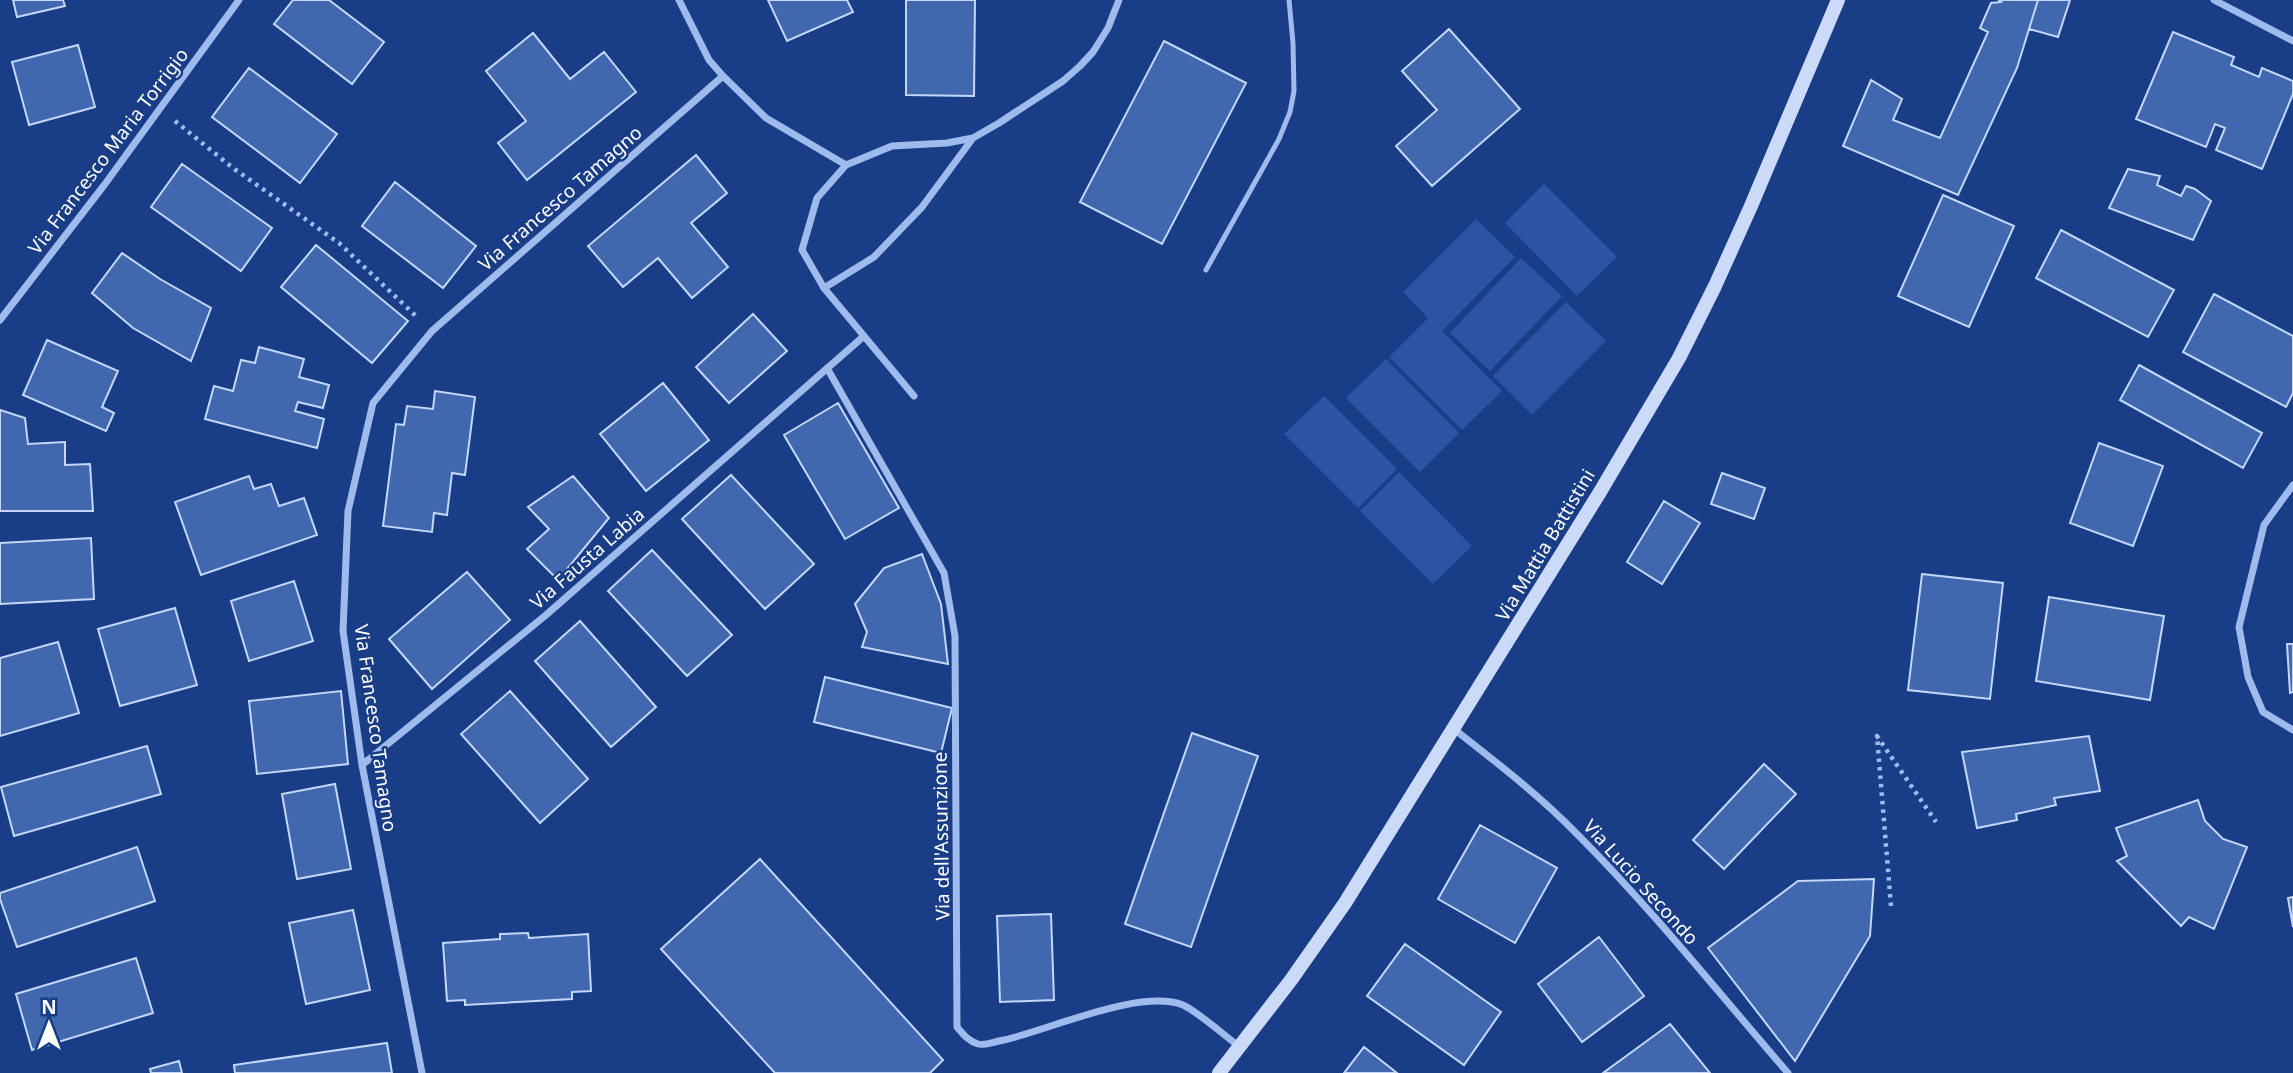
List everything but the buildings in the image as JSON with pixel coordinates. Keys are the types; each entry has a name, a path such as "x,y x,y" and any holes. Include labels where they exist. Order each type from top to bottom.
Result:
{"main road":[{"name":"Via Mattia Battistini","path":"1219,1073 1345,903 1600,492 1679,358 1751,206 1838,0"}],"street":[{"name":"Via Francesco Maria Torrigio","path":"0,320 160,110 239,0"},
{"path":"679,0 709,60 723,76 766,118 846,165"},
{"path":"914,396 824,288 802,250 817,198 846,165 892,146 947,143 972,138 1045,94 1093,52 1108,28 1119,0"},
{"path":"2214,0 2293,41"},
{"name":"Via Francesco Tamagno","path":"422,1073 362,765 343,631 348,511 373,403 432,331 723,76"},
{"path":"824,288 874,257 922,207 972,138"},
{"name":"Via Fausta Labia","path":"362,765 547,615 864,336"},
{"name":"Via dell'Assunzione","path":"827,368 944,573 956,636 957,1027 967,1038 980,1045 1138,1003 1163,1001 1184,1005 1240,1047"},
{"path":"2293,485 2264,524 2239,627 2248,677 2263,712 2293,730"},
{"name":"Via Lucio Secondo","path":"1454,729 1504,768 1575,832 1645,907 1788,1073"}],"lane":[{"path":"1206,270 1279,139 1290,112 1294,79 1289,0"}],"path":[{"path":"160,110 233,168 339,243 432,331"},
{"path":"1891,906 1877,736 1936,822"}],"shaded area":[{"path":"1544,184 1617,257 1577,296 1505,223"},
{"path":"1476,219 1515,257 1442,331 1502,391 1462,430 1389,357 1428,318 1403,292"},
{"path":"1521,258 1562,296 1490,371 1450,333"},
{"path":"1566,302 1606,341 1532,415 1493,376"},
{"path":"1386,359 1459,433 1420,472 1346,398"},
{"path":"1324,396 1397,469 1358,508 1284,434"},
{"path":"1399,472 1472,546 1433,584 1360,511"}]}
